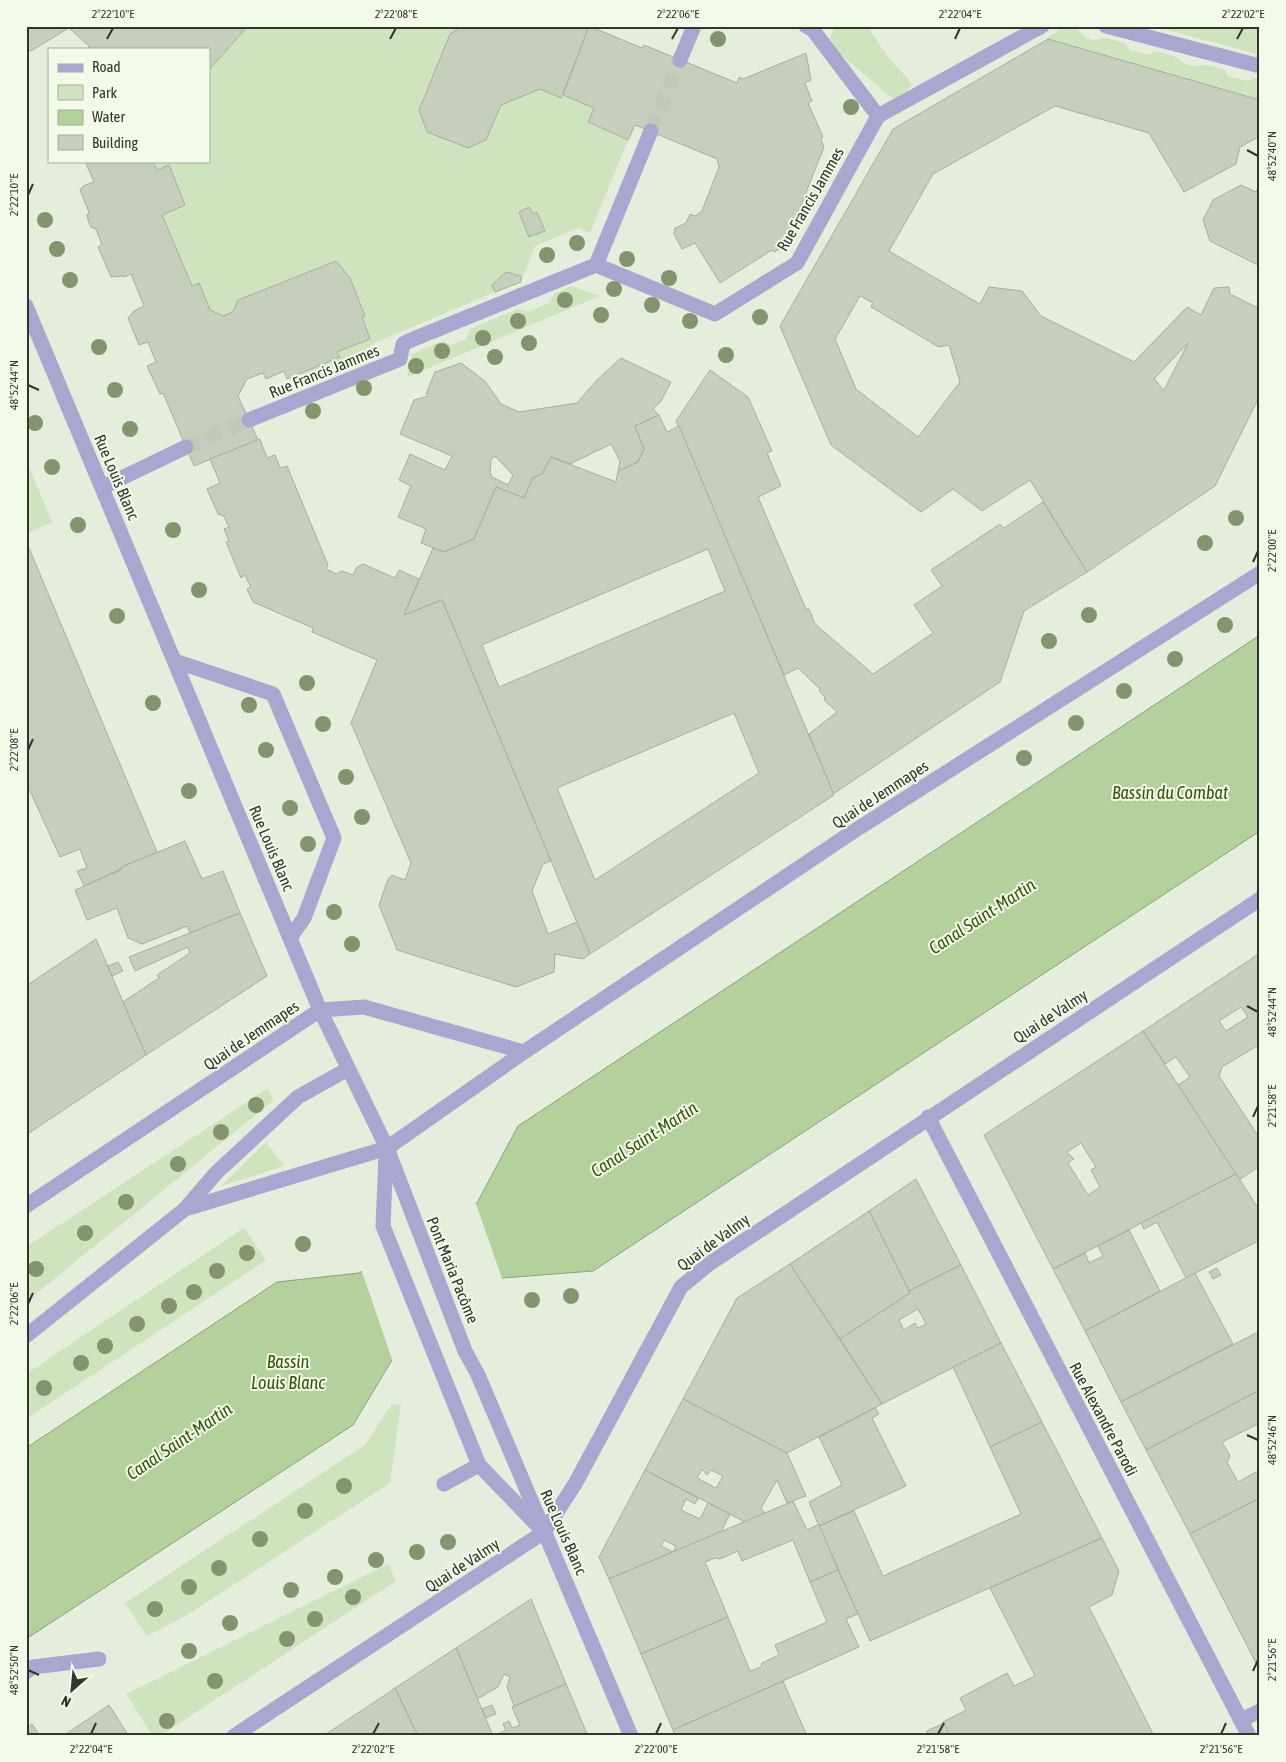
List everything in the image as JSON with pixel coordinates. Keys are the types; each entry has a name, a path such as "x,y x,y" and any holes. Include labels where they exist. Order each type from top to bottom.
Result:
{"street":[{"path":"680,60 694,26"},
{"path":"806,26 812,30 878,116 1042,26"},
{"path":"1106,26 1260,66"},
{"name":"Rue Francis Jammes","path":"249,420 400,359 402,344 410,340 596,265 715,314 797,263 878,116"},
{"path":"596,265 651,131"},
{"name":"Rue Louis Blanc","path":"26,306 320,1010 387,1148 410,1210"},
{"path":"103,487 186,447"},
{"name":"Quai de Jemmapes","path":"185,1209 387,1148 524,1052 851,833 1260,573"},
{"name":"Rue Louis Blanc","path":"175,661 273,694 334,838 304,918 290,938"},
{"name":"Quai de Valmy","path":"234,1736 544,1532 575,1484 681,1287 709,1264 928,1117 1260,899"},
{"name":"Quai de Jemmapes","path":"26,1206 320,1010 364,1007 524,1052"},
{"path":"26,1336 185,1209 216,1173 298,1097 348,1069"},
{"name":"Rue Alexandre Parodi","path":"928,1117 1250,1736"},
{"path":"387,1148 383,1226 479,1465 544,1532"},
{"name":"Pont Maria Pacôme","path":"410,1210 463,1343"},
{"name":"Rue Louis Blanc","path":"463,1343 566,1580 631,1736"},
{"path":"444,1484 479,1465"},
{"path":"26,1672 33,1668 99,1659"},
{"path":"1241,1720 1260,1711"}],"green space":[{"path":"248,26 458,26 459,28 450,34 419,110 427,132 540,89 561,98 563,95 594,108 588,123 628,140 590,233 578,228 535,246 521,282 521,276 506,272 492,285 495,292 372,344 366,352 305,381 302,373 339,358 337,352 370,339 362,317 365,315 350,278 335,261 238,300 233,312 223,316 210,310 199,283 192,286 162,215 185,205 157,170 153,162 210,162 210,69"},
{"path":"835,26 867,26 887,56 912,85 903,96 894,98 887,94 837,51 830,38"},
{"path":"1153,26 1260,26 1260,55"},
{"path":"1065,27 1078,30 1085,37 1093,40 1107,38 1125,43 1130,50 1149,55 1155,51 1176,57 1185,64 1192,66 1207,65 1225,70 1229,77 1249,81 1254,78 1260,79 1260,100 1048,39 1048,37"},
{"path":"571,286 600,296 407,377 412,354 443,341 451,345 466,339 470,329 518,309 528,312 549,303 554,294"},
{"path":"26,460 52,522 26,534"},
{"path":"268,1088 274,1100 26,1302 26,1247"},
{"path":"266,1142 284,1166 221,1186"},
{"path":"244,1228 266,1260 26,1419 26,1374"},
{"path":"401,1404 390,1483 187,1615 147,1636 125,1603 365,1445 391,1405"},
{"path":"388,1564 396,1581 160,1736 153,1736 126,1694"}],"water":[{"name":"Bassin du Combat","path":"1260,635 1260,831 593,1271 503,1278 392,1360 353,1425 26,1639 26,1448 277,1282 359,1273 477,1203 518,1126"}],"pier":[{"path":"475,1201 503,1281 393,1362 361,1269"}],"building":[{"path":"26,26 248,26 210,69 210,48 88,48 89,46 69,28 31,51 26,49"},
{"path":"458,26 579,26 588,30 561,98 540,89 501,105 486,140 468,148 427,132 419,110 450,34 459,28"},
{"path":"589,26 642,48 644,45 737,83 739,77 743,79 806,53 811,80 805,83 812,101 808,103 823,137 821,138 824,147 785,246 774,252 772,250 720,283 695,243 682,249 674,234 675,228 686,223 690,214 695,216 702,211 719,167 717,159 635,125 628,140 588,122 594,108 563,95"},
{"path":"1048,39 1260,100 1260,136 1240,147 1236,164 1184,192 1149,133 1055,106 933,174 889,251 980,304 989,287 1022,291 1041,316 1134,362 1187,307 1201,315 1214,288 1229,287 1230,294 1260,309 1260,395 1215,486 1087,572 1030,480 982,511 953,489 921,512 831,445 780,326 893,129","holes":["860,296 873,303 871,307 939,347 949,345 960,382 918,437 856,389 835,339","1188,343 1164,390 1154,379"]},
{"path":"85,162 153,162 157,170 169,165 185,205 162,215 192,286 199,283 210,310 223,316 233,312 238,300 336,261 350,278 365,316 362,317 370,339 337,352 340,357 287,379 284,371 266,379 263,373 247,379 238,396 258,440 194,466 163,393 160,394 147,366 156,362 148,342 139,345 128,318 134,311 144,306 131,274 124,277 111,277 98,247 102,245 96,229 91,227 89,223 87,215 89,212 80,190 83,186 94,182"},
{"path":"1260,183 1260,266 1210,241 1203,220 1213,200 1241,185 1256,192"},
{"path":"529,207 533,214 537,212 545,231 529,237 519,212"},
{"path":"506,272 521,276 521,282 495,292 492,285"},
{"path":"621,358 671,382 661,401 653,409 659,415 635,426 644,449 638,462 618,471 620,461 611,444 570,464 551,457 542,474 533,478 524,498 496,487 474,539 444,552 421,543 426,529 398,517 411,486 399,480 410,454 445,470 452,456 400,434 414,400 428,396 426,394 435,372 461,363 485,381 501,404 519,412 577,403 597,380","holes":["495,456 513,475 508,485 492,477 490,472 491,460"]},
{"path":"710,370 748,397 772,451 767,453 781,486 758,497 806,609 809,609 815,624 873,674 933,633 914,605 942,586 931,570 1000,524 1004,528 1043,502 1087,572 1024,611 1000,682 833,794 809,734 837,712 824,700 825,697 819,691 820,689 798,668 784,675 676,421"},
{"path":"659,415 667,432 679,426 834,795 590,954 442,600 404,615 433,548 444,552 474,539 496,487 524,498 533,478 542,474 551,457 616,482 618,471 638,462 644,449 635,426","holes":["708,549 725,591 499,687 482,645","734,713 759,773 595,880 557,788"]},
{"path":"260,439 267,458 275,455 280,468 287,466 328,565 326,569 336,574 342,571 353,575 357,567 363,564 395,578 399,570 419,579 404,615 442,600 551,861 543,864 532,891 548,934 577,922 590,954 583,959 555,954 554,972 516,987 397,950 379,905 388,879 392,875 405,880 411,863 351,723 377,660 312,632 313,628 253,602 247,589 251,587 245,575 241,578 226,542 229,541 224,529 229,527 224,516 218,514 207,489 220,483 210,459"},
{"path":"26,541 157,852 84,886 77,871 87,868 80,849 60,857 26,782"},
{"path":"185,841 202,879 223,871 240,913 190,933 187,926 142,944 128,938 117,908 87,920 75,890 121,870 121,867"},
{"path":"240,913 267,976 146,1055 123,1002 159,978 157,975 190,953 188,947 135,971 129,957"},
{"path":"96,939 146,1055 26,1135 26,986"},
{"path":"1260,953 1260,1044 1222,1067 1219,1076 1260,1139 1260,1166 1239,1180 1178,1085 1190,1077 1176,1057 1165,1064 1143,1031","holes":["1241,1007 1248,1017 1226,1031 1219,1021"]},
{"path":"118,962 123,971 112,976 108,966"},
{"path":"1143,1031 1236,1174 1053,1269 984,1135","holes":["1081,1143 1096,1167 1091,1170 1100,1187 1088,1195 1068,1163 1074,1159 1067,1152"]},
{"path":"1236,1174 1260,1211 1260,1240 1186,1278 1157,1222 1144,1229 1141,1223"},
{"path":"916,1179 961,1265 909,1291 869,1211"},
{"path":"869,1211 910,1293 840,1339 790,1264"},
{"path":"1129,1230 1160,1291 1085,1331 1053,1269 1085,1253 1089,1263 1103,1256 1098,1246"},
{"path":"790,1264 882,1404 787,1453 683,1399 737,1298"},
{"path":"961,1265 1001,1343 882,1404 840,1339 910,1293 909,1291","holes":["918,1309 926,1324 918,1328 915,1323 904,1330 899,1320"]},
{"path":"1217,1268 1221,1275 1213,1279 1209,1272"},
{"path":"1195,1273 1233,1344 1121,1402 1085,1331"},
{"path":"1260,1331 1260,1390 1146,1450 1121,1402"},
{"path":"1001,1343 1042,1422 990,1447 953,1367"},
{"path":"1260,1390 1260,1423 1222,1442 1230,1456 1227,1462 1238,1482 1260,1470 1260,1498 1190,1534 1146,1450"},
{"path":"683,1399 787,1453 806,1496 787,1503 777,1480 761,1508 765,1513 745,1522 645,1470","holes":["702,1469 707,1475 711,1470 723,1476 716,1488 697,1478"]},
{"path":"875,1408 879,1414 872,1418 906,1486 819,1526 809,1502 842,1485 819,1437"},
{"path":"1042,1422 1102,1538 870,1641 819,1526 854,1511 883,1576 1021,1514 990,1447"},
{"path":"645,1470 698,1498 695,1504 686,1499 681,1510 700,1519 708,1503 730,1514 721,1532 609,1579 599,1557","holes":["664,1540 676,1546 673,1552 661,1546"]},
{"path":"1260,1498 1260,1666 1258,1667 1190,1534"},
{"path":"793,1501 807,1530 819,1524 838,1570 810,1582 793,1540 742,1561 738,1551 720,1559 715,1558 705,1562 728,1617 641,1654 609,1579"},
{"path":"1102,1538 1119,1571 1112,1595 1089,1607 1154,1736 950,1736 943,1722 966,1710 960,1698 1007,1673 1014,1686 1035,1676 990,1588"},
{"path":"838,1570 858,1614 846,1619 859,1647 673,1730 641,1654 728,1617 750,1671 761,1667 762,1663 779,1655 775,1645 827,1622 810,1582"},
{"path":"531,1599 566,1684 514,1706 507,1687 510,1677 504,1674 498,1687 477,1699 456,1648"},
{"path":"456,1648 493,1736 418,1736 395,1688"},
{"path":"783,1681 807,1736 675,1736 673,1730"},
{"path":"566,1684 588,1736 494,1736 506,1730 503,1724 509,1721 512,1728 520,1725 512,1707"},
{"path":"395,1688 418,1736 323,1736 382,1697"},
{"path":"109,1705 127,1733 122,1736 63,1736"},
{"path":"492,1705 496,1714 486,1718 482,1709"},
{"path":"944,1723 950,1736 928,1736 927,1731"},
{"path":"32,1724 40,1736 26,1736 26,1728"}],"tunnel":[{"path":"651,131 680,60"},
{"path":"186,447 249,420"}],"water label":[{"name":"Canal Saint-Martin","path":"982,916"},
{"name":"Canal Saint-Martin","path":"644,1139"},
{"name":"Bassin Louis Blanc","path":"288,1371"},
{"name":"Canal Saint-Martin","path":"179,1441"}]}
